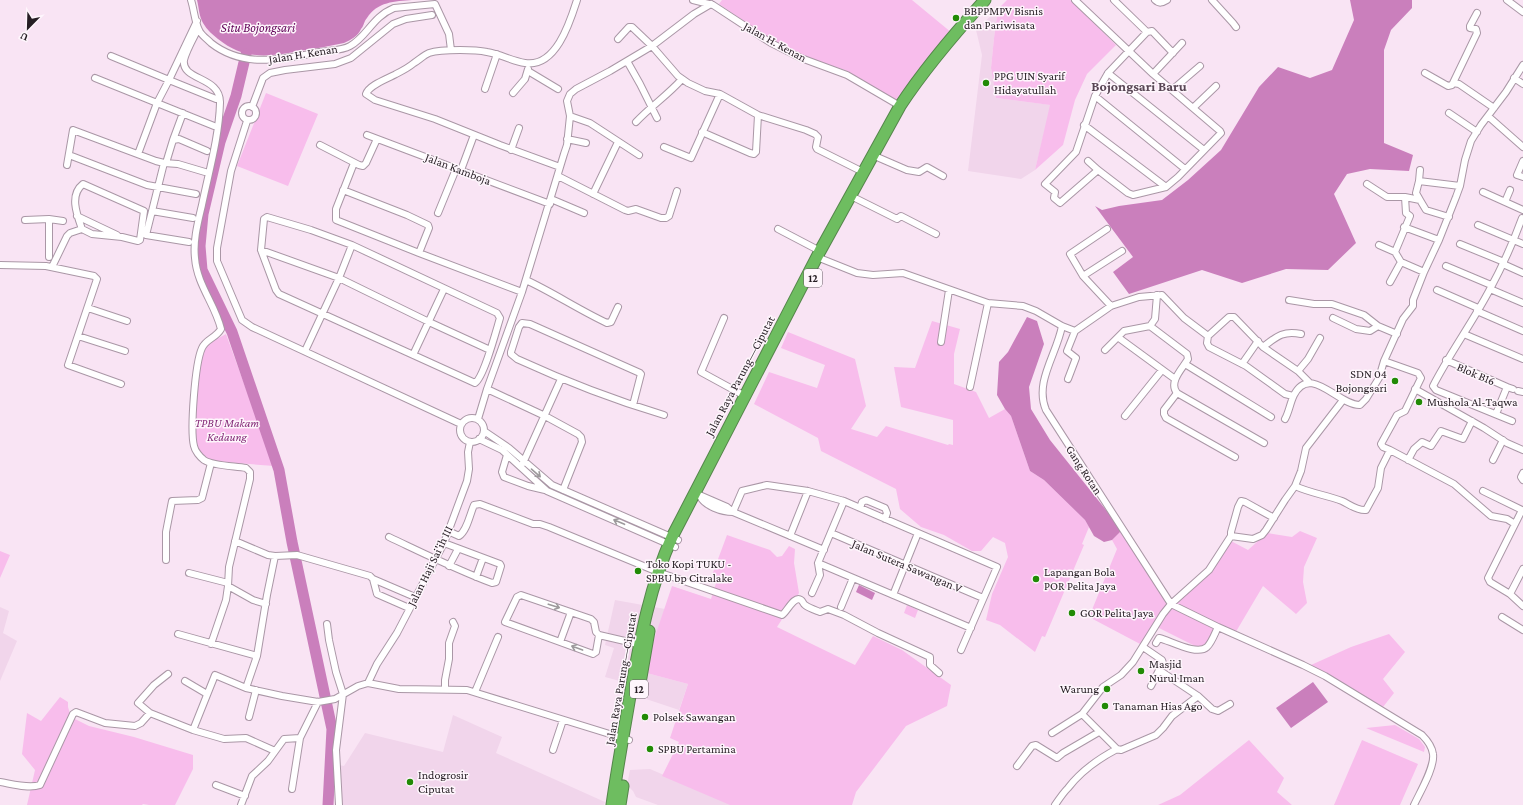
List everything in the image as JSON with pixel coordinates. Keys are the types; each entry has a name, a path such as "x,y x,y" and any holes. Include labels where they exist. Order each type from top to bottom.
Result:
{"highway":[{"name":"Jalan Raya Parung—Ciputat","path":"820,256 855,198 903,108 913,86 950,39 985,0"},
{"name":"Jalan Raya Parung—Ciputat","path":"697,494 798,308 820,256 863,172 903,108 959,37 993,0"},
{"name":"Jalan Raya Parung—Ciputat","path":"617,804 626,739 643,646 656,601 661,573 674,542 745,396 765,367"}],"street":[{"path":"191,0 198,29 184,60 185,66 189,73 214,86 219,94 220,102 215,144 194,247 199,280 221,329 218,335 208,340 202,348 195,394 193,440 195,448 202,458 211,463 246,468 250,472 250,479 228,573 226,600 211,644"},
{"path":"560,167 511,150 424,115 375,100 366,94 370,87 409,67 429,53 451,50 480,51 497,54 529,64 544,58 558,46 564,36 577,0"},
{"name":"Jalan H. Kenan","path":"694,0 711,4 771,43 801,58 847,75 903,108"},
{"path":"1075,0 1153,74 1220,131 1220,135 1166,187 1130,195 1088,161"},
{"path":"1114,0 1147,32"},
{"path":"1155,0 1158,3 1167,0"},
{"path":"1212,0 1236,27"},
{"path":"1507,0 1523,12"},
{"name":"Jalan H. Kenan","path":"198,29 219,49 251,60 278,60 322,51 337,50 350,46 360,38 376,19 388,10 394,8 435,4 449,34 451,50"},
{"path":"478,419 487,388 526,280 558,176 567,139 570,116 567,101 570,94 576,89 652,46 694,14 711,4"},
{"path":"1425,73 1448,86 1451,86 1477,33 1476,29 1470,28 1470,26 1477,13"},
{"path":"252,107 263,78 270,74 285,70 335,64 351,58 393,24 406,19 432,15"},
{"path":"138,154 157,103 197,21"},
{"path":"618,39 631,26 652,46 682,79 698,88 720,94 758,115 790,124 815,134 818,137 817,149 863,172"},
{"path":"1098,170 1060,203 1054,198 1055,192 1045,184 1076,152 1095,96 1108,73 1128,51 1147,32 1152,31 1173,54"},
{"path":"1153,74 1182,43"},
{"path":"485,89 497,54"},
{"path":"111,56 216,99"},
{"path":"627,61 657,118"},
{"path":"513,93 525,79 529,64"},
{"path":"1285,419 1294,396 1299,388 1314,383 1343,400 1356,405 1361,404 1366,399 1379,378 1384,361 1403,319 1413,306 1413,300 1460,186 1468,149 1477,132 1489,117 1523,65"},
{"path":"1172,90 1200,66"},
{"path":"528,71 558,89"},
{"path":"1108,73 1204,150"},
{"path":"95,78 214,126"},
{"path":"1514,78 1523,84"},
{"path":"636,122 651,107 671,92 682,79"},
{"path":"1453,83 1459,84 1494,108"},
{"path":"1193,108 1216,86"},
{"path":"664,147 691,158 720,94"},
{"path":"1095,96 1185,169"},
{"path":"246,107 252,107 256,111 256,116 253,120 247,121 242,117 242,110 246,107"},
{"path":"182,113 165,163 146,235 189,242"},
{"path":"1449,113 1477,132"},
{"path":"702,132 754,154 756,152 758,115"},
{"path":"570,116 590,123 639,155"},
{"path":"1489,117 1523,147"},
{"path":"247,121 231,171 217,248 217,262 242,320 248,325 460,424"},
{"path":"1084,125 1166,187"},
{"path":"511,150 518,128"},
{"path":"67,165 73,130 165,163 178,164 205,172"},
{"name":"Jalan Kamboja","path":"367,135 458,170 584,213"},
{"path":"438,213 474,135"},
{"path":"173,140 179,139 207,151"},
{"path":"320,146 354,163 364,165 377,139"},
{"path":"567,139 586,143"},
{"path":"593,194 618,142"},
{"path":"69,155 147,186 196,194"},
{"path":"877,157 907,170 919,172 927,167 943,176"},
{"path":"1520,176 1523,161"},
{"path":"354,163 336,209 336,220 522,292"},
{"path":"1420,170 1416,193 1420,200 1426,210 1448,217"},
{"path":"558,176 628,211 636,208 661,218 666,218 669,216 677,191"},
{"path":"1419,181 1460,186"},
{"path":"52,267 67,236 70,233 80,230 92,234 122,237 138,241 140,240 144,211 83,184 81,185 74,199 80,230"},
{"path":"1367,184 1385,197 1404,197 1420,200"},
{"path":"343,190 407,215 428,225 428,231 419,253"},
{"path":"1505,202 1510,190"},
{"path":"1483,192 1523,210"},
{"path":"1395,252 1404,227 1410,216 1406,213 1404,197"},
{"path":"855,198 897,219 901,216 936,234"},
{"path":"152,211 193,218"},
{"path":"77,216 122,237"},
{"path":"267,217 311,230 352,245 497,313 500,318 479,380 475,383 279,294 276,290 261,250 264,219 267,217"},
{"path":"1512,421 1436,390 1433,386 1446,360 1464,334 1491,287 1514,240 1522,218"},
{"path":"25,220 49,219 63,221"},
{"path":"49,219 49,257"},
{"path":"1478,225 1523,244"},
{"path":"1404,227 1439,240"},
{"path":"778,229 820,256 857,273 867,275 903,273 988,303 1028,307 1062,326 1075,331"},
{"path":"1107,229 1070,254 1083,276 1111,306"},
{"path":"49,244 60,250"},
{"path":"1460,244 1523,273"},
{"path":"305,351 339,278 352,245"},
{"path":"1379,245 1395,252 1401,262 1424,272"},
{"path":"261,250 339,278 490,350"},
{"path":"1083,276 1122,251"},
{"path":"1390,282 1401,262"},
{"path":"0,265 52,267 94,276 97,279 68,365 121,384"},
{"path":"1446,266 1523,303"},
{"path":"526,280 607,323 611,322 618,307"},
{"path":"413,355 444,289"},
{"path":"941,342 949,290"},
{"path":"1437,290 1523,331"},
{"path":"1106,350 1124,331 1150,326 1155,319 1157,295"},
{"path":"1068,379 1076,358 1067,351 1075,331 1111,306 1139,297 1157,295 1165,296 1184,318 1208,336"},
{"path":"1289,300 1314,304 1332,304 1364,315 1378,326 1397,334"},
{"path":"970,387 988,303"},
{"path":"88,308 127,322"},
{"path":"1294,396 1285,394 1242,364 1209,347 1207,343 1208,336 1232,316 1263,347 1298,371 1310,384"},
{"path":"724,318 701,372 745,396"},
{"path":"1333,318 1356,329 1365,331 1370,331 1378,326"},
{"path":"632,405 641,374 640,373 530,324 522,322 519,327 512,354 517,360 561,379 632,405 664,415"},
{"name":"Gang Rotan","path":"1062,326 1044,379 1042,393 1046,410 1171,604"},
{"path":"1150,326 1187,354 1188,359 1175,379 1174,390 1264,443"},
{"path":"1263,347 1281,334 1294,332 1301,334"},
{"path":"1464,334 1523,359"},
{"path":"78,336 125,351"},
{"path":"1119,338 1175,379"},
{"path":"1298,371 1308,359 1320,338"},
{"path":"1242,364 1258,341"},
{"name":"Blok B16","path":"1446,360 1515,390"},
{"path":"1384,361 1418,373 1421,378 1405,411 1397,415 1381,444 1382,446 1454,484 1468,498 1491,516 1507,519 1515,524"},
{"path":"1185,364 1271,416"},
{"path":"1125,416 1162,370"},
{"path":"520,468 561,379"},
{"path":"487,388 545,416 578,434 581,438 582,442 563,490"},
{"path":"1415,389 1523,450"},
{"path":"1496,414 1515,390"},
{"path":"1177,393 1164,410 1166,418 1235,457"},
{"path":"1231,536 1253,539 1262,535 1295,486 1301,471 1306,448 1343,400"},
{"path":"466,418 478,419 483,424 484,431 479,439 470,442 464,440 461,435 459,430 460,424 466,418"},
{"path":"1408,460 1414,449 1422,442 1431,446 1441,431 1463,439 1472,422"},
{"path":"484,431 500,441 543,478 563,490 674,542"},
{"path":"479,439 495,446 507,455 547,491"},
{"path":"1493,460 1503,440"},
{"name":"Jalan Haji Sai'ih III","path":"368,683 377,664 397,633 444,543 466,481 469,469 468,452 470,442"},
{"path":"1295,486 1309,492 1341,501 1362,510 1366,510 1378,488 1381,468 1390,450"},
{"path":"507,455 502,472 504,477 547,491 566,500 674,542"},
{"path":"166,560 166,532 172,501 198,500 202,498 211,463"},
{"path":"1523,473 1521,477 1523,480"},
{"path":"733,512 742,492 767,485 808,491 844,501 997,566 961,650"},
{"path":"790,536 808,491"},
{"path":"1483,491 1523,508 1488,578 1490,582 1510,594 1523,606"},
{"path":"697,494 702,501 709,505 726,512 733,512 824,550"},
{"path":"860,508 864,500 872,502 885,508 887,513 885,519"},
{"path":"812,592 820,575 818,563 844,501"},
{"path":"1052,733 1082,714 1103,687 1121,675 1133,662 1171,604 1209,570 1231,536 1234,521 1242,501 1274,518"},
{"path":"448,531 459,536 461,535 474,505 478,503 533,524 549,526 661,573 782,615 795,600 798,599 804,604 820,612 828,609 844,615 913,651 929,657 930,665 939,673"},
{"name":"Jalan Sutera Sawangan V","path":"831,533 984,598"},
{"path":"893,595 918,533"},
{"path":"389,537 436,558 449,566 492,583 496,582 501,566 444,543"},
{"path":"235,541 261,553 275,556 294,555 370,576 373,579 415,597"},
{"path":"449,566 458,549"},
{"path":"246,688 257,656 275,556"},
{"path":"476,577 483,558"},
{"path":"818,563 971,628"},
{"path":"1510,594 1523,569"},
{"path":"189,573 228,585 253,600 266,604"},
{"path":"841,607 853,578"},
{"path":"373,579 377,594 409,608"},
{"path":"599,635 595,654 505,622 517,597 521,595 593,620 596,632 599,635 643,646"},
{"path":"1171,604 1317,672 1345,687 1414,730 1427,740 1433,755 1431,768 1414,805"},
{"path":"560,642 571,612"},
{"path":"1502,617 1523,630"},
{"path":"445,689 449,659 449,641 455,626 453,622"},
{"path":"327,624 336,672 343,694 336,750 339,805"},
{"path":"1156,643 1159,638 1195,650 1202,650 1209,644 1218,627"},
{"path":"178,634 257,656"},
{"path":"475,692 498,637"},
{"path":"1143,647 1162,660 1163,663 1151,686"},
{"path":"1159,670 1198,696 1215,710 1230,704"},
{"path":"168,674 154,685 138,703 150,713 193,730 224,739 246,738 275,751"},
{"path":"193,730 215,675 246,688 320,702 368,683 399,689 467,690 626,739"},
{"path":"184,681 207,694"},
{"path":"249,717 256,690"},
{"path":"1054,805 1067,788 1096,761 1117,749 1121,750 1156,735 1172,716 1198,696"},
{"path":"292,789 300,738 320,702"},
{"path":"0,782 36,786 40,785 76,713 105,723 135,726 141,724 150,713"},
{"path":"1082,714 1098,732 1117,749"},
{"path":"553,750 563,720"},
{"path":"1017,766 1028,751 1036,745 1057,758 1098,732"},
{"path":"241,805 252,776 268,760 285,739 300,738"},
{"path":"216,785 245,796"}],"shaded area":[{"name":"PPG UIN Syarif Hidayatullah","path":"998,9 991,68 996,98 1051,105 1035,170 1021,179 968,171 982,55 976,30"},
{"path":"615,600 665,609 643,672 688,684 679,710 625,692 627,683 605,677 614,648 605,645"},
{"path":"0,607 9,611 3,633 17,641 0,681"},
{"path":"453,715 502,737 496,753 605,802 604,805 336,805 334,764 344,766 365,733 443,752"},
{"path":"650,769 734,805 658,805 636,797 627,785 630,770"}],"green space":[{"path":"722,0 912,0 952,33 899,102 845,70 811,59 774,42 719,4"},
{"path":"1007,0 1070,0 1116,45 1087,74 1075,100 1063,145 1035,170 1050,105 996,98 991,68 998,9"},
{"path":"266,93 318,114 288,186 237,166"},
{"path":"932,321 960,329 954,354 954,384 976,392 989,418 1005,409 1011,416 1030,471 1044,480 1085,520 1089,527 1082,544 1084,545 1045,637 1042,636 1035,652 1000,625 986,620 992,594 1008,557 1005,543 993,537 981,551 972,551 944,535 921,527 900,509 896,489 821,451 818,438 754,404 769,372 817,388 825,365 781,348 788,332 855,359 866,406 851,429 877,437 886,426 948,445 953,445 953,420 901,407 894,367 915,368"},
{"name":"TPBU Makam Kedaung","path":"226,334 274,466 211,461 198,449 196,442 195,415 200,367 206,348 210,343"},
{"path":"1122,530 1172,603 1197,580 1225,540 1231,541 1248,550 1267,533 1292,537 1300,531 1317,538 1304,567 1303,582 1307,603 1296,614 1263,586 1234,635 1216,627 1208,644 1201,649 1155,626 1142,645 1089,617 1117,549 1112,540"},
{"path":"727,535 770,550 777,557 782,556 789,546 795,549 794,563 799,593 777,627 855,665 873,636 902,650 951,685 947,706 906,726 856,792 852,805 730,805 662,776 679,742 670,738 688,684 643,672 672,586 711,599 717,580 711,578"},
{"path":"0,551 10,555 0,578"},
{"path":"907,605 918,610 915,618 904,613"},
{"path":"1389,634 1405,652 1383,679 1394,693 1383,707 1369,701 1311,665 1351,647"},
{"path":"60,697 68,702 71,717 89,726 134,737 193,755 193,769 175,805 27,805 35,770 22,754 27,713 41,721"},
{"path":"1395,725 1419,739 1425,747 1424,752 1366,728"},
{"path":"1249,740 1284,778 1277,792 1292,805 1158,805 1180,795"},
{"path":"1362,740 1418,764 1400,805 1334,805"}],"water":[{"name":"Situ Bojongsari","path":"197,0 412,0 387,3 376,9 366,19 358,34 344,43 277,55 257,55 237,51 218,39 208,30 200,15"},
{"path":"1350,0 1412,0 1412,8 1391,30 1384,50 1384,143 1413,155 1409,171 1370,169 1347,174 1334,194 1356,243 1328,270 1286,269 1242,283 1202,270 1129,294 1113,272 1133,257 1095,206 1102,210 1162,200 1188,180 1221,150 1259,87 1278,67 1310,78 1332,70 1354,20"},
{"path":"1027,317 1037,321 1044,344 1029,387 1031,409 1050,440 1122,530 1112,540 1104,542 1094,536 1085,520 1044,480 1030,471 1011,416 997,395 999,362 1008,352"},
{"path":"859,585 875,593 872,600 856,592"},
{"path":"1313,682 1328,702 1291,728 1276,708"}],"waterway":[{"path":"246,54 236,96 220,142 203,214 200,246 202,270 232,332 279,470 292,542 332,729 328,805"}],"place":[{"name":"BBPPMPV Bisnis dan Pariwisata","path":"956,18"},
{"name":"PPG UIN Syarif Hidayatullah","path":"986,83"},
{"name":"SDN 04 Bojongsari","path":"1395,381"},
{"name":"Mushola Al-Taqwa","path":"1419,402"},
{"name":"Toko Kopi TUKU - SPBU bp Citralake","path":"638,571"},
{"name":"Lapangan Bola POR Pelita Jaya","path":"1036,579"},
{"name":"GOR Pelita Jaya","path":"1072,613"},
{"name":"Masjid Nurul Iman","path":"1141,671"},
{"name":"Warung","path":"1107,689"},
{"name":"Tanaman Hias Ago","path":"1105,706"},
{"name":"Polsek Sawangan","path":"645,717"},
{"name":"SPBU Pertamina","path":"650,749"},
{"name":"Indogrosir Ciputat","path":"410,782"}],"district":[{"name":"Bojongsari Baru","path":"1139,86"}]}
